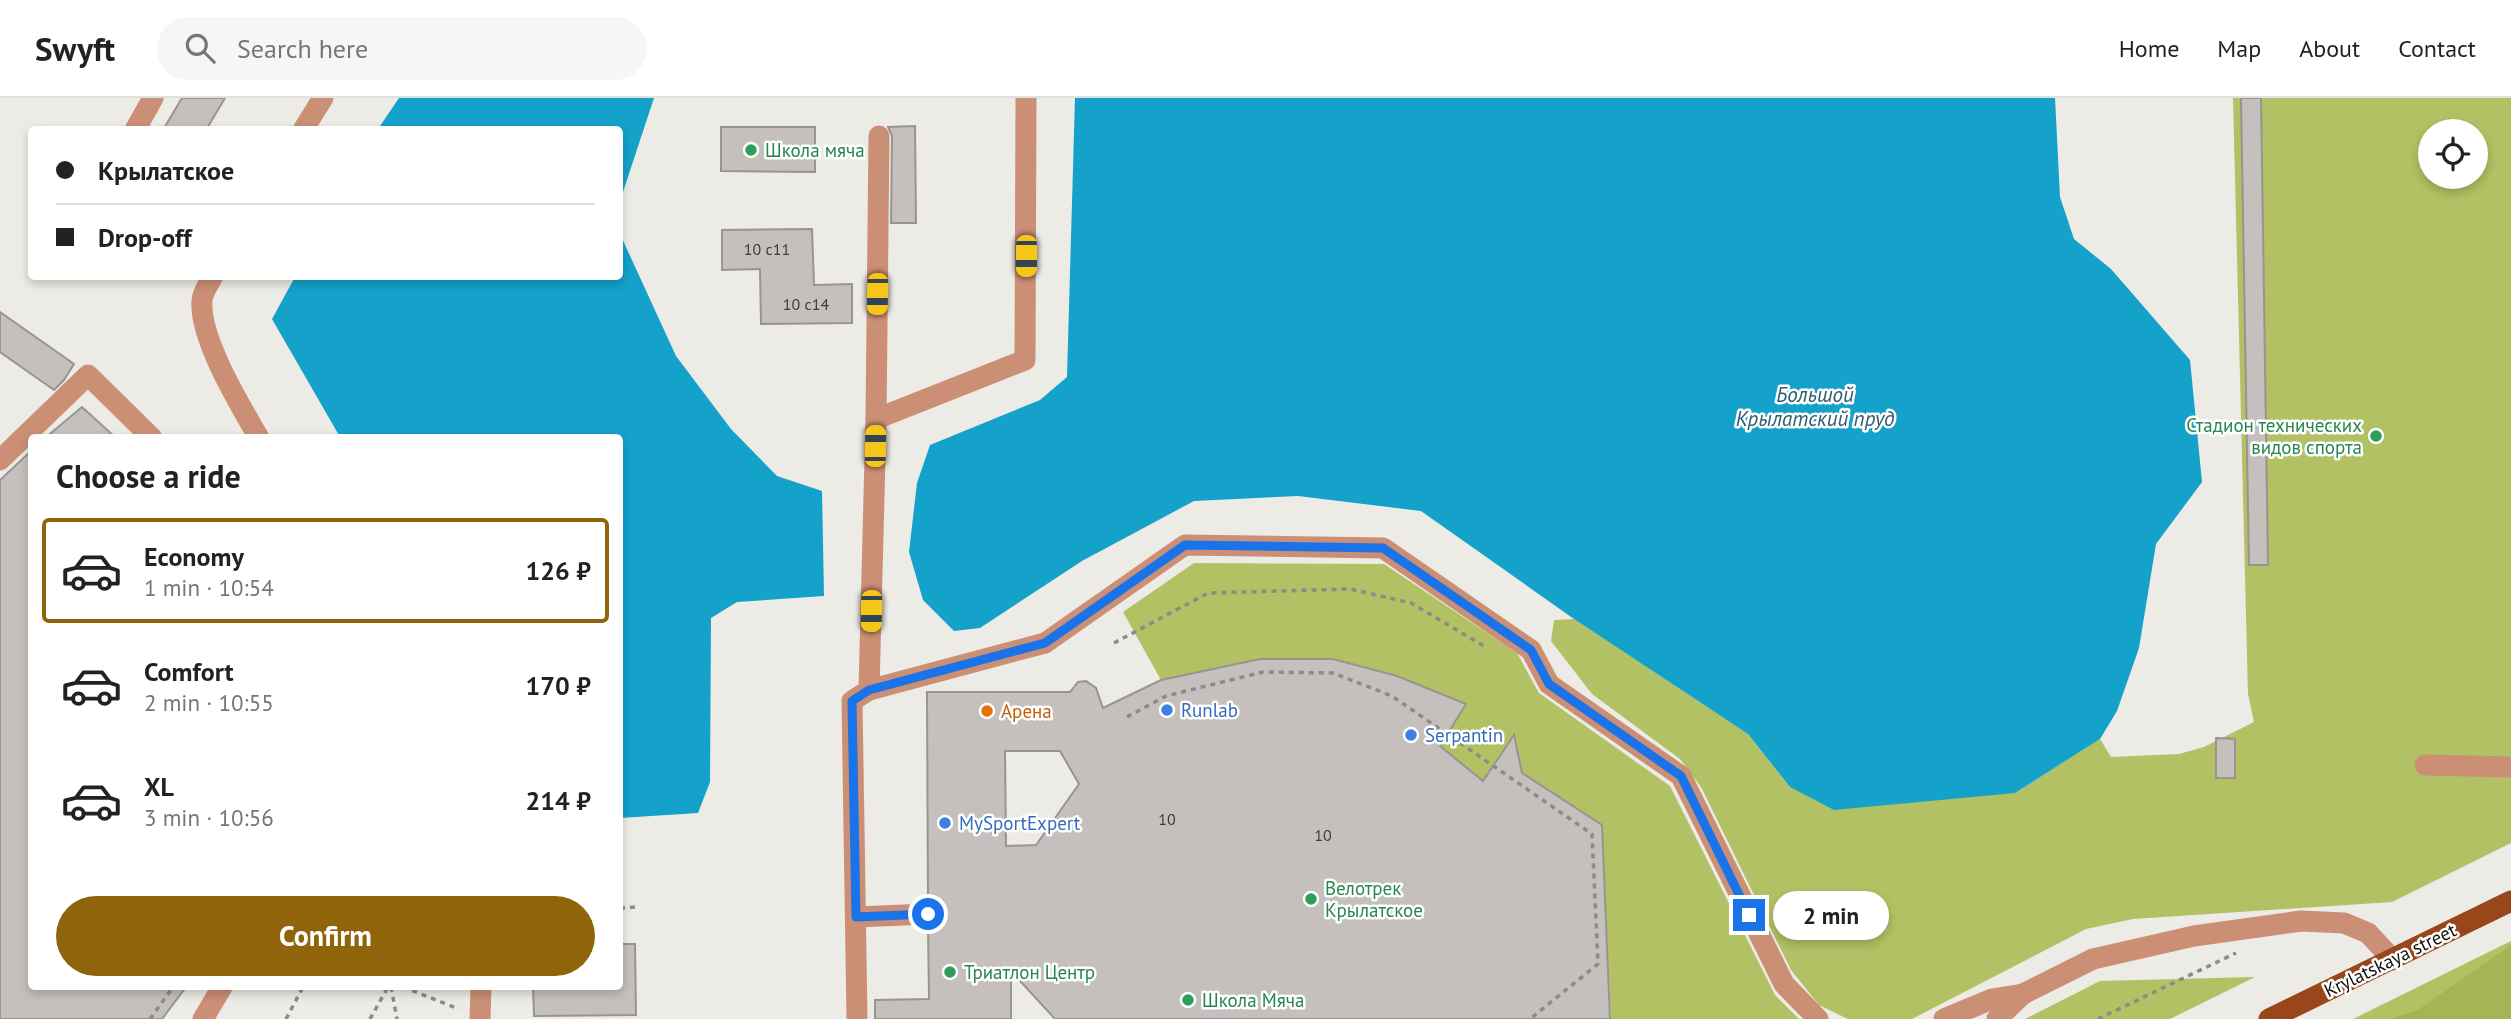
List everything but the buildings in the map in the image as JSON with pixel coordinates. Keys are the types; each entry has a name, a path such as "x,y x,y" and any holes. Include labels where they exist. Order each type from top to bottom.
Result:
{"main road":[{"name":"Krylatskaya street","path":"2269,1019 2511,901"}],"lane":[{"path":"137,126 153,98"},
{"path":"306,126 323,98"},
{"path":"876,419 1026,360 1026,98"},
{"path":"869,690 876,419 879,136"},
{"path":"211,280 201,299 202,322 228,385 257,434"},
{"path":"0,460 88,375 148,434"},
{"path":"857,1019 852,701 869,690 1045,643 1185,545 1383,548 1531,650 1549,684 1681,776 1784,984 1818,1019"},
{"path":"2425,765 2511,767"},
{"path":"856,917 928,914"},
{"path":"1997,1019 2023,994 2093,959 2194,936 2301,921 2344,923 2368,933 2393,960"},
{"path":"203,1019 220,990"},
{"path":"480,1018 481,990"},
{"path":"1944,1019 1992,999 2023,994"}],"path":[{"path":"1114,643 1208,593 1350,589 1410,603 1492,650"},
{"path":"1127,717 1166,696 1262,672 1333,673 1392,696 1592,835 1598,964 1530,1019"},
{"path":"623,908 638,907"},
{"path":"2098,1019 2241,950"},
{"path":"150,1019 171,990"},
{"path":"286,1019 301,990"},
{"path":"370,1019 388,990"},
{"path":"391,990 397,1019"},
{"path":"410,990 480,1018"}],"green space":[{"name":"Стадион технических видов спорта","path":"2233,98 2511,98 2511,843 2392,902 2133,919 2086,929 1912,1019 1848,1019 1819,1005 1791,970 1701,787 1680,759 1592,694 1551,641 1554,620 1574,619 1748,734 1790,787 2015,793 2100,739 2111,757 2179,754 2204,747 2254,722 2248,694"},
{"path":"1194,563 1384,564 1517,653 1539,693 1670,786 1775,995 1799,1019 1611,1019 1602,825 1522,773 1514,735 1483,781 1440,746 1466,704 1397,676 1333,659 1260,659 1161,680 1123,612"},
{"path":"2511,941 2511,1019 2353,1019"},
{"path":"2511,945 2511,1019 2389,1019 2418,1010"},
{"path":"2255,977 2170,1019 2025,1019 2100,981"}],"water":[{"path":"399,98 654,98 623,192 623,126 380,126"},
{"name":"Большой Крылатский пруд","path":"1075,98 2055,98 2060,197 2074,239 2111,269 2190,360 2202,482 2156,544 2139,648 2117,711 2100,739 2015,793 1834,810 1790,787 1748,734 1574,619 1421,511 1298,496 1194,501 1082,561 980,628 954,631 923,600 909,552 917,483 930,445 1040,400 1067,377"},
{"path":"623,241 676,356 731,429 777,476 822,491 824,596 737,602 711,618 710,782 698,813 623,818 623,434 338,434 272,319 293,280 623,280"}],"place":[{"name":"Школа мяча","path":"751,150"},
{"name":"Стадион технических видов спорта","path":"2376,436"},
{"name":"Runlab","path":"1167,710"},
{"name":"Арена","path":"987,711"},
{"name":"Serpantin","path":"1411,735"},
{"name":"MySportExpert","path":"945,823"},
{"name":"Велотрек Крылатское","path":"1311,899"},
{"name":"Триатлон Центр","path":"950,972"},
{"name":"Школа Мяча","path":"1188,1000"}],"route":[{"path":"928,914 856,917 852,701 869,690 1045,643 1185,545 1383,548 1531,650 1549,684 1681,776 1749,915"}]}
